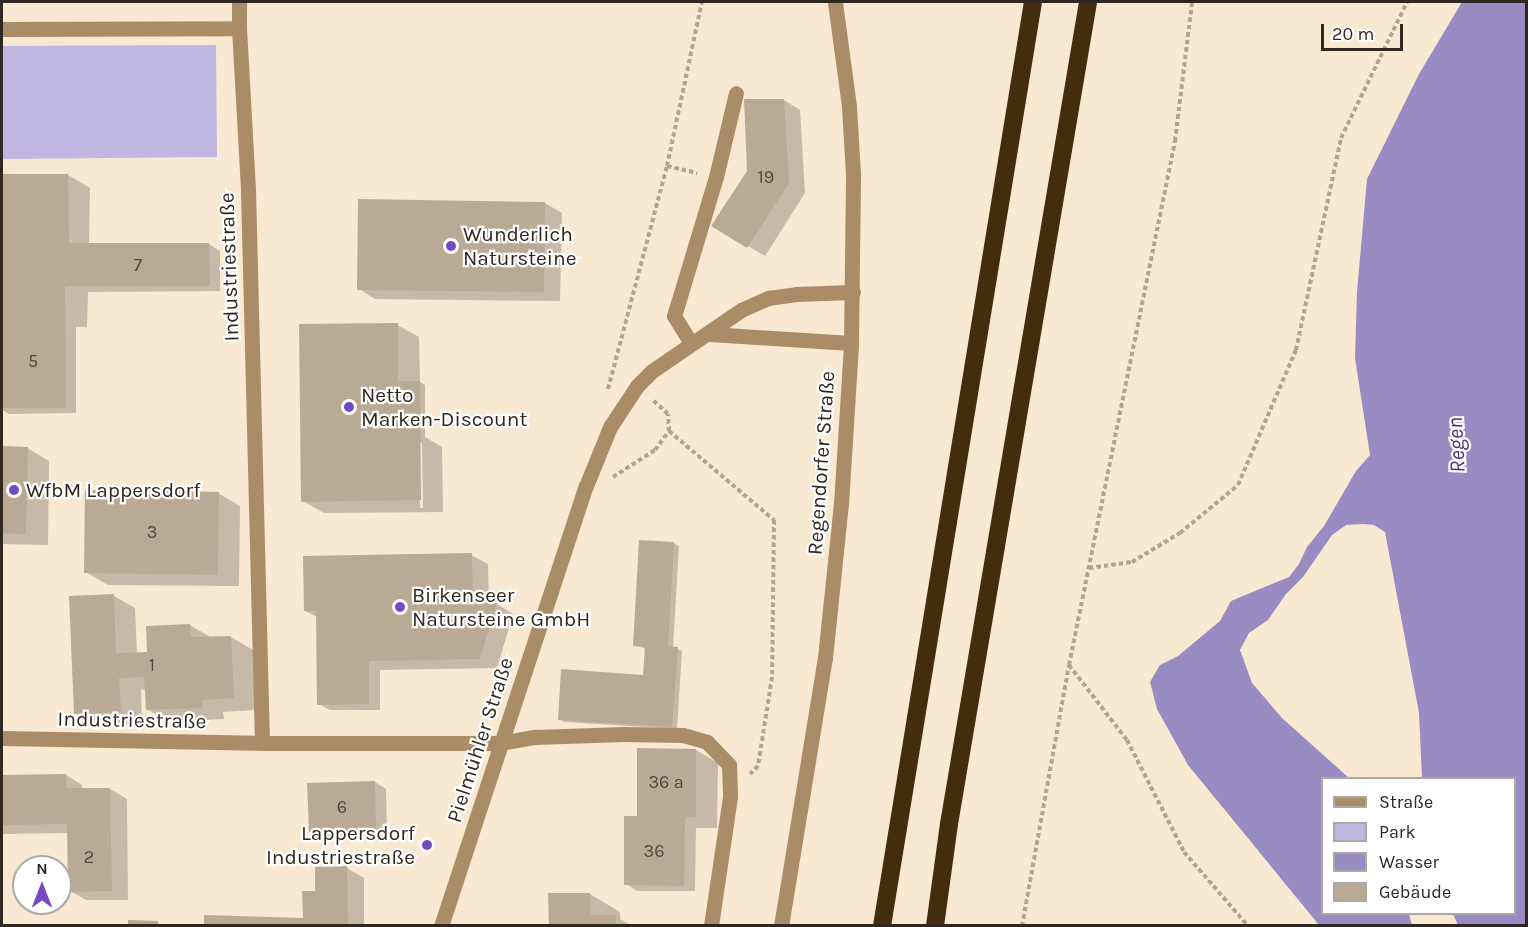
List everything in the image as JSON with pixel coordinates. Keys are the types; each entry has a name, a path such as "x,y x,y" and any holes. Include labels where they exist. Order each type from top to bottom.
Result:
{"highway":[{"path":"882,926 1033,2"},
{"path":"935,926 949,824 1088,2"}],"street":[{"name":"Industriestraße","path":"239,2 248,190 262,744"},
{"name":"Regendorfer Straße","path":"781,926 825,658 841,504 851,343 853,174 849,106 835,2"},
{"path":"2,29 239,28"},
{"path":"691,343 674,316 716,177 736,93"},
{"name":"Pielmühler Straße","path":"441,926 500,742 599,449 610,427 637,386 651,371 691,343 710,334 741,310 768,298 796,294 853,292"},
{"name":"Pielmühler Straße","path":"710,334 851,343"},
{"name":"Industriestraße","path":"2,738 262,744 500,742 535,737 683,735 706,742 729,765 729,797 711,926"}],"path":[{"path":"615,361 667,166 702,2"},
{"path":"1022,926 1069,665 1175,141 1192,2"},
{"path":"1089,568 1132,562 1180,533 1238,484 1296,350 1341,138 1407,2"},
{"path":"667,166 716,177"},
{"path":"609,487 614,477 656,450 669,431 774,520 772,677 758,766 729,797"},
{"path":"1069,665 1127,740 1184,852 1248,926"}],"green space":[{"path":"216,45 217,157 2,159 2,46"}],"water":[{"name":"Regen","path":"1462,2 1526,2 1526,925 1458,925 1453,915 1516,915 1516,777 1422,777 1419,713 1385,532 1374,525 1363,524 1346,525 1332,535 1303,577 1286,594 1268,620 1249,633 1240,650 1252,683 1282,718 1348,777 1321,777 1321,915 1409,915 1412,925 1319,925 1188,765 1157,709 1150,682 1160,665 1178,656 1220,621 1231,601 1289,577 1299,564 1307,547 1324,526 1356,471 1370,455 1355,358 1357,292 1367,179 1419,74"}],"building":[{"path":"744,99 784,99 789,183 747,248 711,226 747,171"},
{"path":"2,174 68,174 69,243 209,243 210,286 65,286 66,408 2,408"},
{"name":"Wunderlich Natursteine","path":"358,199 545,202 544,292 357,290"},
{"name":"Netto Marken-Discount","path":"398,323 398,381 420,381 421,500 301,502 299,324"},
{"name":"WfbM Lappersdorf","path":"2,446 28,447 26,534 2,533"},
{"path":"85,490 219,492 218,575 84,573"},
{"path":"639,540 674,542 668,646 678,647 672,727 558,720 561,669 643,675 645,647 633,646"},
{"name":"Birkenseer Natursteine GmbH","path":"472,553 473,603 497,603 480,659 369,661 369,704 317,705 316,611 304,611 303,556"},
{"path":"114,594 116,653 147,652 146,626 190,624 191,637 231,636 234,698 202,700 202,708 146,710 144,677 119,678 121,712 74,714 69,596"},
{"path":"637,748 696,749 696,817 685,817 684,886 624,885 624,816 637,816"},
{"path":"66,774 66,788 110,788 112,891 72,892 72,855 67,855 67,824 2,825 2,775"},
{"path":"375,781 376,830 309,832 307,783"},
{"path":"347,866 348,926 204,926 204,915 303,918 302,891 315,891 315,867"},
{"path":"548,893 590,893 591,915 616,915 616,926 549,926"},
{"path":"128,920 158,921 158,926 128,926"}],"place":[{"name":"Wunderlich Natursteine","path":"451,246"},
{"name":"Netto Marken-Discount","path":"349,407"},
{"name":"WfbM Lappersdorf","path":"14,490"},
{"name":"Birkenseer Natursteine GmbH","path":"400,607"},
{"name":"Lappersdorf Industriestraße","path":"427,845"}]}
